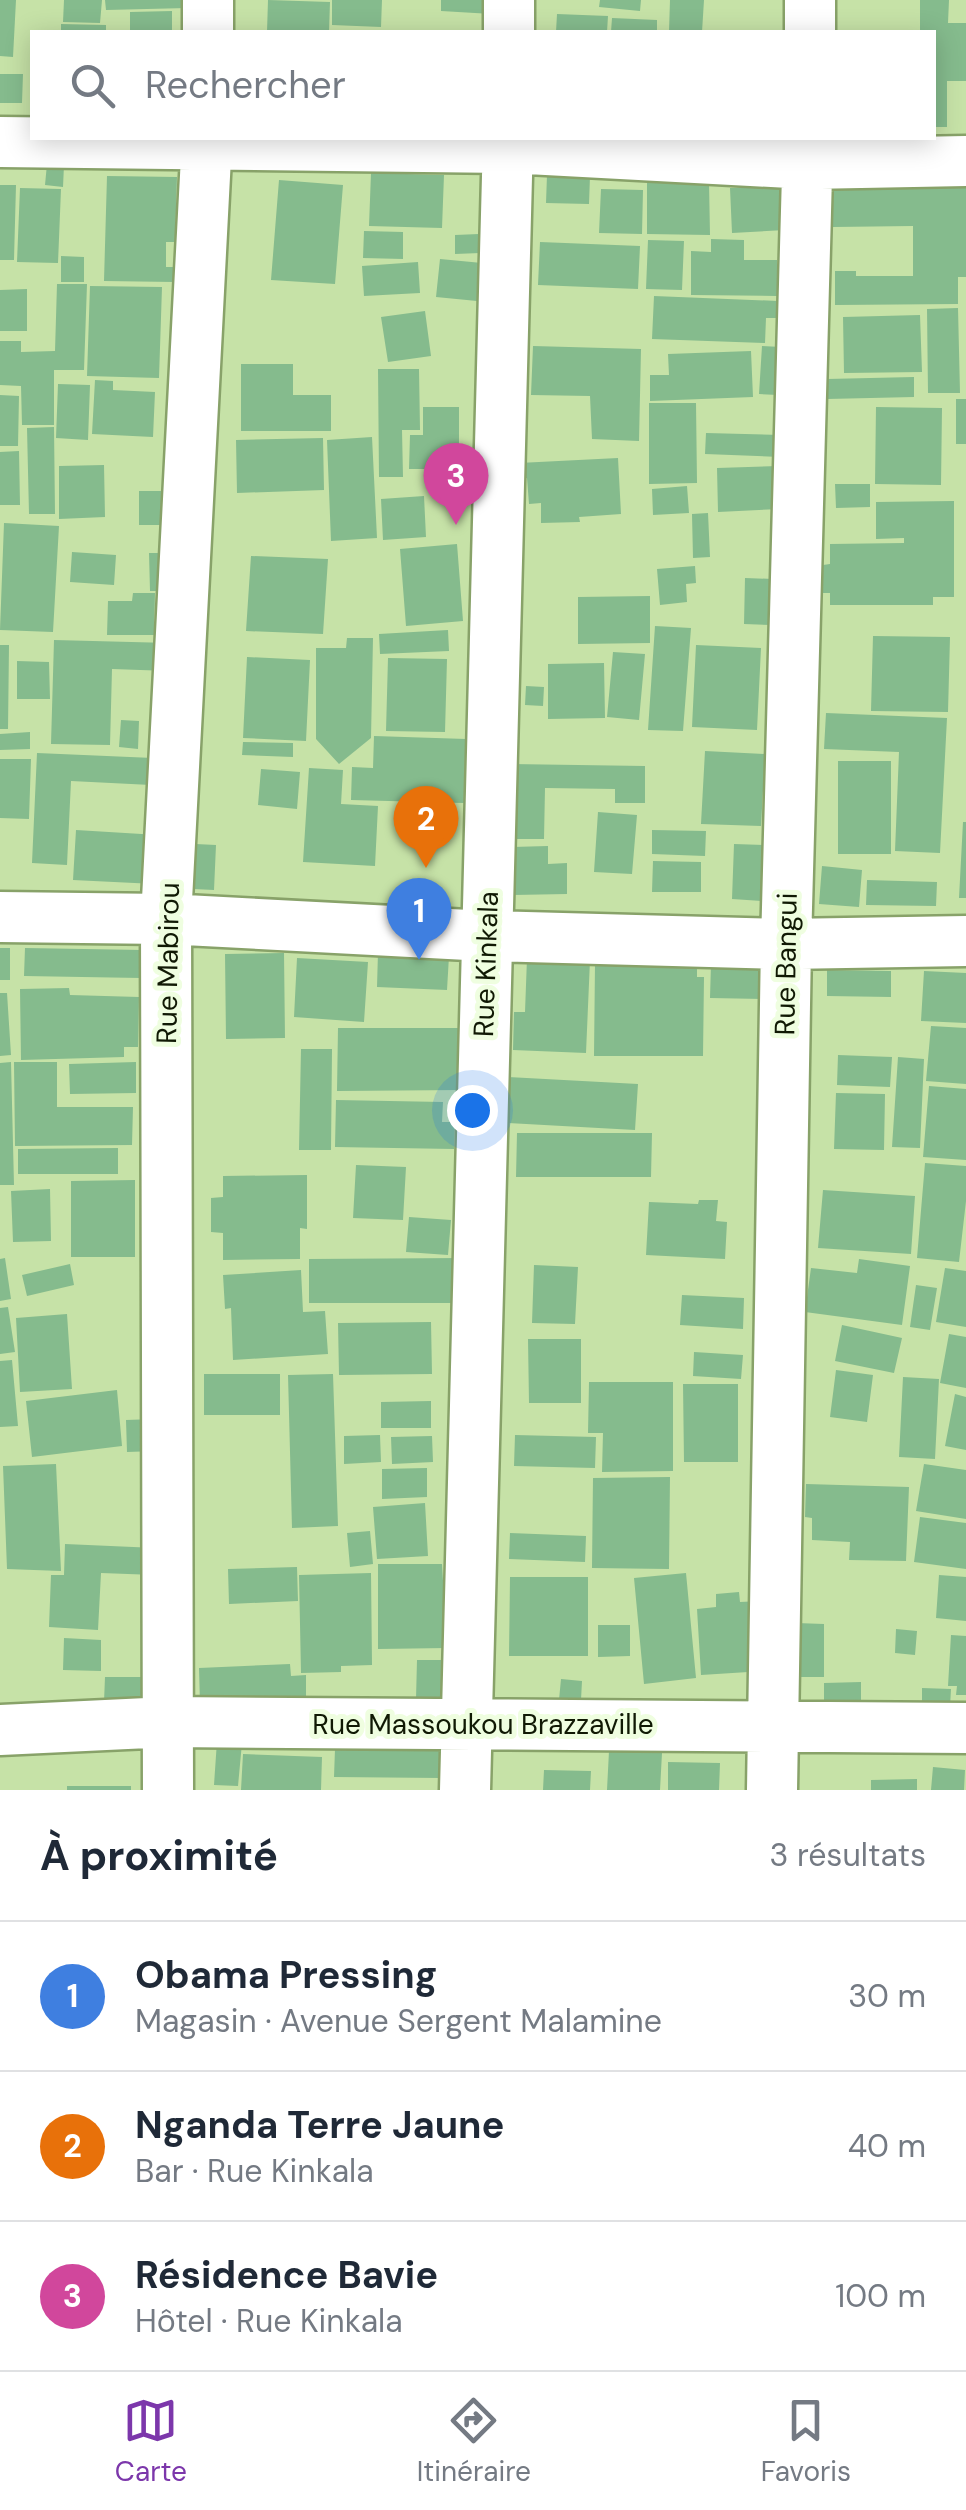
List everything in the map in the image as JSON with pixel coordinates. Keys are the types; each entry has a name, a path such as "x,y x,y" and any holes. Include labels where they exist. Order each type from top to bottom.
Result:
{"street":[{"path":"208,0 208,30"},
{"path":"509,0 509,30"},
{"path":"810,0 810,30"},
{"path":"0,142 508,143 808,151 966,161"},
{"name":"Rue Mabirou","path":"168,1790 166,918 207,142"},
{"name":"Rue Kinkala","path":"465,1790 508,143"},
{"name":"Rue Bangui","path":"772,1790 786,944 808,151"},
{"path":"0,917 166,918 487,936 786,944 966,941"},
{"name":"Rue Massoukou Brazzaville","path":"0,1730 169,1722 966,1728"}],"building":[{"path":"0,0 16,0 13,57 0,56"},
{"path":"64,0 102,0 100,23 63,22"},
{"path":"105,0 188,0 188,8 106,10"},
{"path":"268,0 330,2 329,30 267,30"},
{"path":"332,0 382,0 381,27 332,25"},
{"path":"441,0 493,0 492,14 441,11"},
{"path":"600,0 641,0 640,11 599,7"},
{"path":"670,0 704,0 702,30 669,30"},
{"path":"920,0 949,0 948,23 966,23 966,81 947,81 947,127 936,127 936,30 920,30"},
{"path":"172,11 172,30 130,30 130,12"},
{"path":"557,14 608,16 607,30 556,30"},
{"path":"612,18 657,20 657,30 611,30"},
{"path":"61,24 106,25 106,30 61,30"},
{"path":"0,74 23,74 22,103 0,103"},
{"path":"47,164 64,165 63,187 45,185"},
{"path":"371,173 444,175 442,228 369,226"},
{"path":"547,175 590,176 589,204 546,203"},
{"path":"107,176 177,177 175,242 166,242 166,267 175,267 174,282 104,281"},
{"path":"279,180 343,185 335,284 271,280"},
{"path":"709,182 710,235 647,234 647,183"},
{"path":"966,184 966,277 958,277 958,304 835,305 835,271 856,271 856,276 913,276 913,226 833,227 833,186"},
{"path":"0,185 16,185 14,260 0,260"},
{"path":"783,186 785,230 732,233 730,188"},
{"path":"20,188 61,189 58,263 17,262"},
{"path":"601,189 643,190 642,234 599,233"},
{"path":"364,231 403,232 403,259 363,258"},
{"path":"479,234 480,253 455,254 455,235"},
{"path":"711,239 744,240 744,260 777,260 777,296 691,295 691,251 711,252"},
{"path":"648,240 684,241 682,290 646,289"},
{"path":"540,242 640,246 638,289 538,285"},
{"path":"61,256 84,257 84,282 61,282"},
{"path":"440,259 482,263 477,301 436,297"},
{"path":"418,262 420,293 364,296 362,266"},
{"path":"57,284 87,284 84,370 54,370 54,425 22,425 21,386 0,385 0,341 21,341 21,352 55,351"},
{"path":"90,286 162,287 159,378 87,376"},
{"path":"27,289 27,331 0,331 0,290"},
{"path":"654,296 778,301 777,318 766,318 765,343 652,339"},
{"path":"958,308 960,393 928,393 927,309"},
{"path":"425,311 431,356 388,362 381,317"},
{"path":"920,315 922,372 844,373 843,317"},
{"path":"533,346 641,349 639,441 592,439 590,396 531,395"},
{"path":"762,346 781,347 778,395 759,394"},
{"path":"751,351 753,397 650,401 650,375 669,375 668,354"},
{"path":"241,364 293,364 293,395 331,395 331,431 241,431"},
{"path":"378,369 419,369 420,430 402,430 403,477 379,477"},
{"path":"914,377 914,397 827,399 827,379"},
{"path":"95,380 113,381 113,390 155,392 153,437 92,434"},
{"path":"58,384 90,385 88,440 56,438"},
{"path":"0,395 19,396 18,446 0,446"},
{"path":"956,399 966,399 966,444 956,444"},
{"path":"649,403 696,403 697,483 649,484"},
{"path":"423,407 459,407 459,480 441,480 441,469 409,469 410,435 423,435"},
{"path":"876,407 942,408 941,485 875,484"},
{"path":"54,427 55,514 29,514 27,428"},
{"path":"706,433 781,435 780,457 705,454"},
{"path":"372,437 377,538 331,541 327,440"},
{"path":"323,438 324,490 237,493 236,440"},
{"path":"19,451 20,505 0,505 0,452"},
{"path":"618,458 621,514 579,517 580,522 541,523 541,503 529,504 527,478 519,479 519,463"},
{"path":"104,465 105,517 59,519 59,466"},
{"path":"779,466 780,509 718,512 717,468"},
{"path":"835,484 870,484 870,507 836,508"},
{"path":"687,486 689,513 653,515 652,489"},
{"path":"139,491 168,491 167,525 139,525"},
{"path":"424,496 426,537 383,540 381,499"},
{"path":"954,501 954,597 933,597 933,605 830,605 830,593 823,593 823,565 830,564 830,544 904,543 904,538 876,539 876,502"},
{"path":"708,513 710,557 693,558 692,514"},
{"path":"4,523 59,526 53,632 0,630"},
{"path":"457,544 463,621 406,626 400,549"},
{"path":"72,552 116,555 114,585 70,582"},
{"path":"149,553 166,553 166,591 150,591"},
{"path":"251,556 328,559 323,634 246,631"},
{"path":"695,566 696,583 686,584 687,602 660,605 657,569"},
{"path":"745,578 773,579 772,625 744,624"},
{"path":"133,593 155,593 154,635 107,635 108,601 132,601"},
{"path":"650,596 650,643 578,644 578,597"},
{"path":"655,626 691,628 683,731 648,730"},
{"path":"448,630 449,651 380,654 379,634"},
{"path":"873,636 950,637 948,712 871,711"},
{"path":"347,638 373,638 371,738 339,764 316,739 316,648 346,648"},
{"path":"54,640 170,643 169,671 112,669 110,745 51,744"},
{"path":"0,645 9,645 8,729 0,729"},
{"path":"696,645 761,648 757,730 692,727"},
{"path":"613,652 645,654 639,720 607,717"},
{"path":"247,657 310,660 306,741 243,738"},
{"path":"388,658 447,659 445,732 386,731"},
{"path":"17,661 49,662 50,699 17,699"},
{"path":"604,663 605,718 548,719 548,664"},
{"path":"526,686 544,687 543,706 525,705"},
{"path":"826,713 947,718 940,853 895,851 899,752 824,749"},
{"path":"121,720 139,721 138,749 119,747"},
{"path":"30,732 30,749 0,750 0,734"},
{"path":"374,736 466,739 464,803 351,800 352,767 373,768"},
{"path":"243,742 293,743 293,757 242,755"},
{"path":"705,751 765,754 761,826 701,824"},
{"path":"37,753 153,758 151,785 71,781 67,865 32,863"},
{"path":"0,759 31,759 29,819 0,818"},
{"path":"838,761 891,761 891,854 838,854"},
{"path":"510,764 645,766 645,803 615,803 615,789 545,788 544,839 508,839"},
{"path":"309,768 343,770 341,804 378,806 375,866 303,862"},
{"path":"261,769 300,772 297,809 258,805"},
{"path":"598,812 637,815 632,874 594,872"},
{"path":"963,822 966,898 959,898"},
{"path":"76,830 158,835 155,884 73,880"},
{"path":"652,830 706,831 705,856 652,854"},
{"path":"175,843 216,845 214,890 172,888"},
{"path":"734,844 764,845 762,901 732,899"},
{"path":"548,846 548,864 567,863 567,894 513,895 512,847"},
{"path":"653,861 701,862 701,892 652,892"},
{"path":"822,866 862,870 859,907 819,904"},
{"path":"867,880 937,882 936,906 866,905"},
{"path":"0,948 10,948 10,980 0,980"},
{"path":"25,948 142,950 141,978 24,976"},
{"path":"378,952 449,956 447,990 377,987"},
{"path":"284,953 285,1038 226,1039 225,954"},
{"path":"297,958 368,962 364,1022 294,1017"},
{"path":"527,958 590,960 586,1053 513,1050 514,1012 525,1012"},
{"path":"595,964 697,965 697,977 704,977 703,1056 594,1056"},
{"path":"711,964 764,967 763,999 710,998"},
{"path":"827,970 891,971 891,997 827,996"},
{"path":"924,971 966,973 966,1023 921,1021"},
{"path":"69,988 70,995 139,997 138,1047 124,1047 124,1057 21,1060 20,989"},
{"path":"0,993 7,993 11,1055 0,1056"},
{"path":"931,1026 966,1028 966,1084 926,1081"},
{"path":"338,1028 461,1028 461,1090 337,1091"},
{"path":"301,1049 332,1049 331,1150 299,1150"},
{"path":"838,1055 892,1057 890,1087 837,1085"},
{"path":"898,1057 924,1059 920,1148 892,1147"},
{"path":"11,1062 14,1185 0,1185 0,1063"},
{"path":"14,1062 57,1062 57,1107 133,1107 132,1145 15,1146"},
{"path":"136,1062 136,1093 70,1094 69,1064"},
{"path":"491,1076 638,1084 635,1130 488,1122"},
{"path":"929,1086 966,1089 966,1160 923,1157"},
{"path":"836,1093 885,1094 884,1150 834,1149"},
{"path":"336,1100 443,1102 442,1122 455,1122 454,1149 335,1147"},
{"path":"517,1133 652,1133 651,1177 516,1177"},
{"path":"118,1148 118,1174 18,1174 18,1149"},
{"path":"925,1163 966,1166 959,1262 917,1258"},
{"path":"356,1165 406,1167 403,1220 353,1218"},
{"path":"307,1175 307,1229 300,1228 300,1259 223,1260 223,1233 211,1232 211,1198 223,1197 223,1176"},
{"path":"135,1180 135,1257 71,1257 71,1181"},
{"path":"50,1189 51,1241 13,1242 11,1191"},
{"path":"823,1190 915,1196 911,1254 818,1248"},
{"path":"699,1200 718,1200 716,1221 727,1222 725,1259 646,1255 649,1202 698,1204"},
{"path":"409,1217 451,1220 448,1255 406,1252"},
{"path":"5,1258 11,1299 0,1301 0,1259"},
{"path":"463,1258 464,1303 309,1303 309,1259"},
{"path":"859,1259 910,1266 902,1325 805,1312 811,1268 857,1273"},
{"path":"70,1264 74,1285 27,1296 22,1275"},
{"path":"534,1265 578,1267 575,1324 532,1323"},
{"path":"945,1268 966,1271 966,1327 936,1322"},
{"path":"301,1270 303,1312 325,1311 328,1354 233,1360 231,1308 225,1309 223,1275"},
{"path":"916,1285 937,1288 930,1330 910,1327"},
{"path":"682,1295 744,1298 743,1329 680,1325"},
{"path":"8,1307 15,1352 0,1354 0,1308"},
{"path":"67,1314 72,1389 20,1392 16,1318"},
{"path":"431,1322 432,1374 339,1375 338,1323"},
{"path":"842,1325 902,1338 894,1373 835,1361"},
{"path":"949,1334 966,1337 966,1388 940,1383"},
{"path":"528,1339 581,1339 581,1403 529,1403"},
{"path":"694,1352 743,1355 741,1379 693,1376"},
{"path":"12,1360 18,1426 0,1427 0,1361"},
{"path":"836,1370 873,1375 867,1422 830,1417"},
{"path":"204,1374 280,1374 280,1415 204,1415"},
{"path":"333,1374 338,1526 292,1528 288,1375"},
{"path":"903,1377 939,1379 935,1459 899,1457"},
{"path":"589,1382 673,1382 673,1471 602,1472 603,1433 588,1433"},
{"path":"683,1384 738,1384 738,1462 684,1462"},
{"path":"117,1390 122,1446 32,1457 26,1401"},
{"path":"955,1394 966,1397 966,1450 945,1446"},
{"path":"431,1401 431,1428 381,1428 381,1402"},
{"path":"155,1419 156,1451 127,1452 126,1420"},
{"path":"380,1435 381,1462 344,1464 344,1436"},
{"path":"515,1435 596,1437 595,1468 514,1466"},
{"path":"432,1436 433,1462 392,1464 391,1437"},
{"path":"56,1464 61,1571 7,1569 3,1466"},
{"path":"924,1464 966,1470 966,1519 916,1511"},
{"path":"427,1468 427,1497 382,1499 382,1469"},
{"path":"670,1477 669,1569 592,1568 593,1478"},
{"path":"806,1484 909,1487 906,1561 849,1560 850,1542 812,1540 812,1518 805,1517"},
{"path":"425,1503 428,1556 377,1559 373,1507"},
{"path":"920,1517 966,1523 966,1569 914,1562"},
{"path":"370,1531 373,1564 350,1567 347,1533"},
{"path":"510,1533 586,1536 585,1562 509,1559"},
{"path":"65,1544 156,1548 155,1575 101,1573 98,1630 49,1627 51,1575 64,1575"},
{"path":"378,1564 442,1564 447,1648 378,1649"},
{"path":"297,1567 298,1601 229,1604 228,1569"},
{"path":"371,1573 372,1665 341,1666 341,1672 301,1673 299,1575"},
{"path":"686,1573 696,1678 644,1684 634,1578"},
{"path":"939,1575 966,1577 966,1621 936,1618"},
{"path":"510,1577 588,1577 588,1656 509,1656"},
{"path":"739,1592 740,1602 761,1601 765,1671 701,1675 697,1609 716,1607 716,1594"},
{"path":"796,1623 824,1624 824,1677 795,1677"},
{"path":"598,1625 630,1625 630,1656 598,1657"},
{"path":"896,1629 917,1631 915,1655 895,1653"},
{"path":"951,1635 966,1636 966,1695 956,1695 957,1686 948,1686"},
{"path":"64,1638 101,1640 101,1671 63,1670"},
{"path":"417,1660 444,1660 443,1700 416,1699"},
{"path":"290,1664 291,1676 306,1675 306,1700 200,1704 199,1668"},
{"path":"105,1677 148,1677 148,1702 104,1702"},
{"path":"561,1679 582,1681 581,1700 559,1700"},
{"path":"861,1682 861,1704 824,1704 824,1683"},
{"path":"922,1688 951,1689 950,1707 922,1706"},
{"path":"217,1741 242,1743 238,1786 214,1785"},
{"path":"335,1749 442,1749 441,1778 334,1777"},
{"path":"609,1751 662,1753 660,1790 607,1790"},
{"path":"243,1754 322,1757 321,1790 241,1790"},
{"path":"668,1762 720,1763 719,1790 668,1790"},
{"path":"933,1767 965,1770 964,1790 931,1790"},
{"path":"544,1770 591,1771 590,1790 543,1790"},
{"path":"917,1779 917,1790 871,1790 871,1780"},
{"path":"67,1786 131,1786 131,1790 67,1790"}],"place":[{"name":"Résidence Bavie","path":"456,525"},
{"name":"Nganda Terre Jaune","path":"426,868"},
{"name":"Obama Pressing","path":"419,960"}]}
